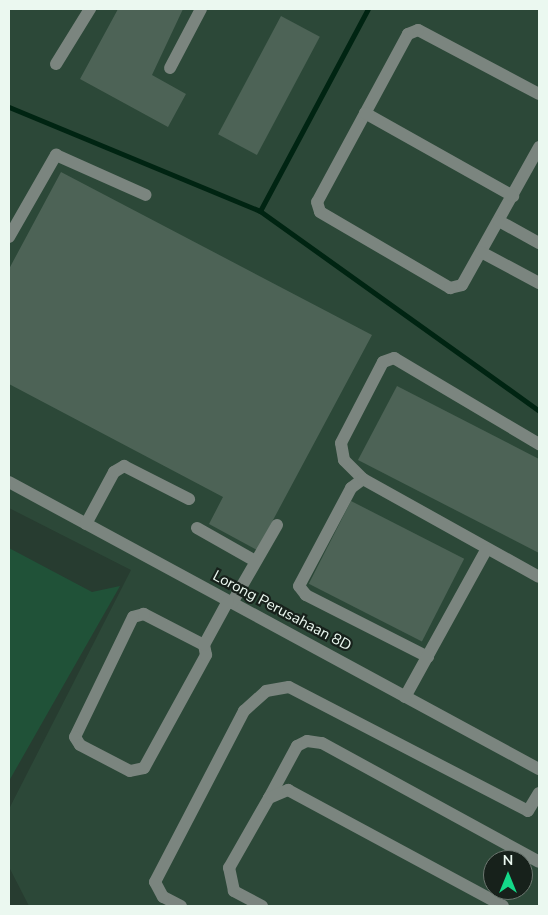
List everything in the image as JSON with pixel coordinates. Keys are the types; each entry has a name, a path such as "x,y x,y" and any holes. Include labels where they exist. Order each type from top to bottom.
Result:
{"street":[{"path":"56,64 90,9"},
{"path":"170,68 202,9"},
{"path":"539,94 418,30 408,34 317,202 320,212 450,288 462,285 539,146"},
{"path":"365,113 513,196"},
{"path":"9,237 56,155 146,195"},
{"path":"499,221 539,243"},
{"path":"481,252 539,283"},
{"path":"539,444 394,358 383,362 341,443 344,460 363,479 486,550 539,577"},
{"path":"86,524 114,472 124,466 189,500"},
{"path":"363,479 350,488 299,586 306,594 428,657"},
{"name":"Lorong Perusahaan 8D","path":"9,482 539,769"},
{"path":"204,645 144,614 133,617 75,737 80,745 130,771 144,768 206,655 204,645 277,524"},
{"path":"197,528 255,561"},
{"path":"405,696 486,550"},
{"path":"180,906 163,897 155,882 244,711 266,691 290,687 528,811 539,793"},
{"path":"262,906 234,891 229,868 297,746 307,741 322,743 539,862"},
{"path":"269,798 288,790 503,906"}],"shaded area":[{"path":"9,9 539,9 539,906 29,906 9,867 9,809 131,570 9,508"},
{"path":"9,548 92,592 120,586 9,781"}],"building":[{"path":"118,9 183,9 152,75 186,94 168,127 80,79"},
{"path":"281,16 320,37 257,155 218,134"},
{"path":"61,172 372,335 257,550 209,524 223,497 9,384 9,269"},
{"path":"397,386 539,459 539,553 358,460"},
{"path":"351,501 464,559 422,642 309,584"}],"waterway":[{"path":"9,107 260,211 368,9"},
{"path":"260,211 539,411"}]}
